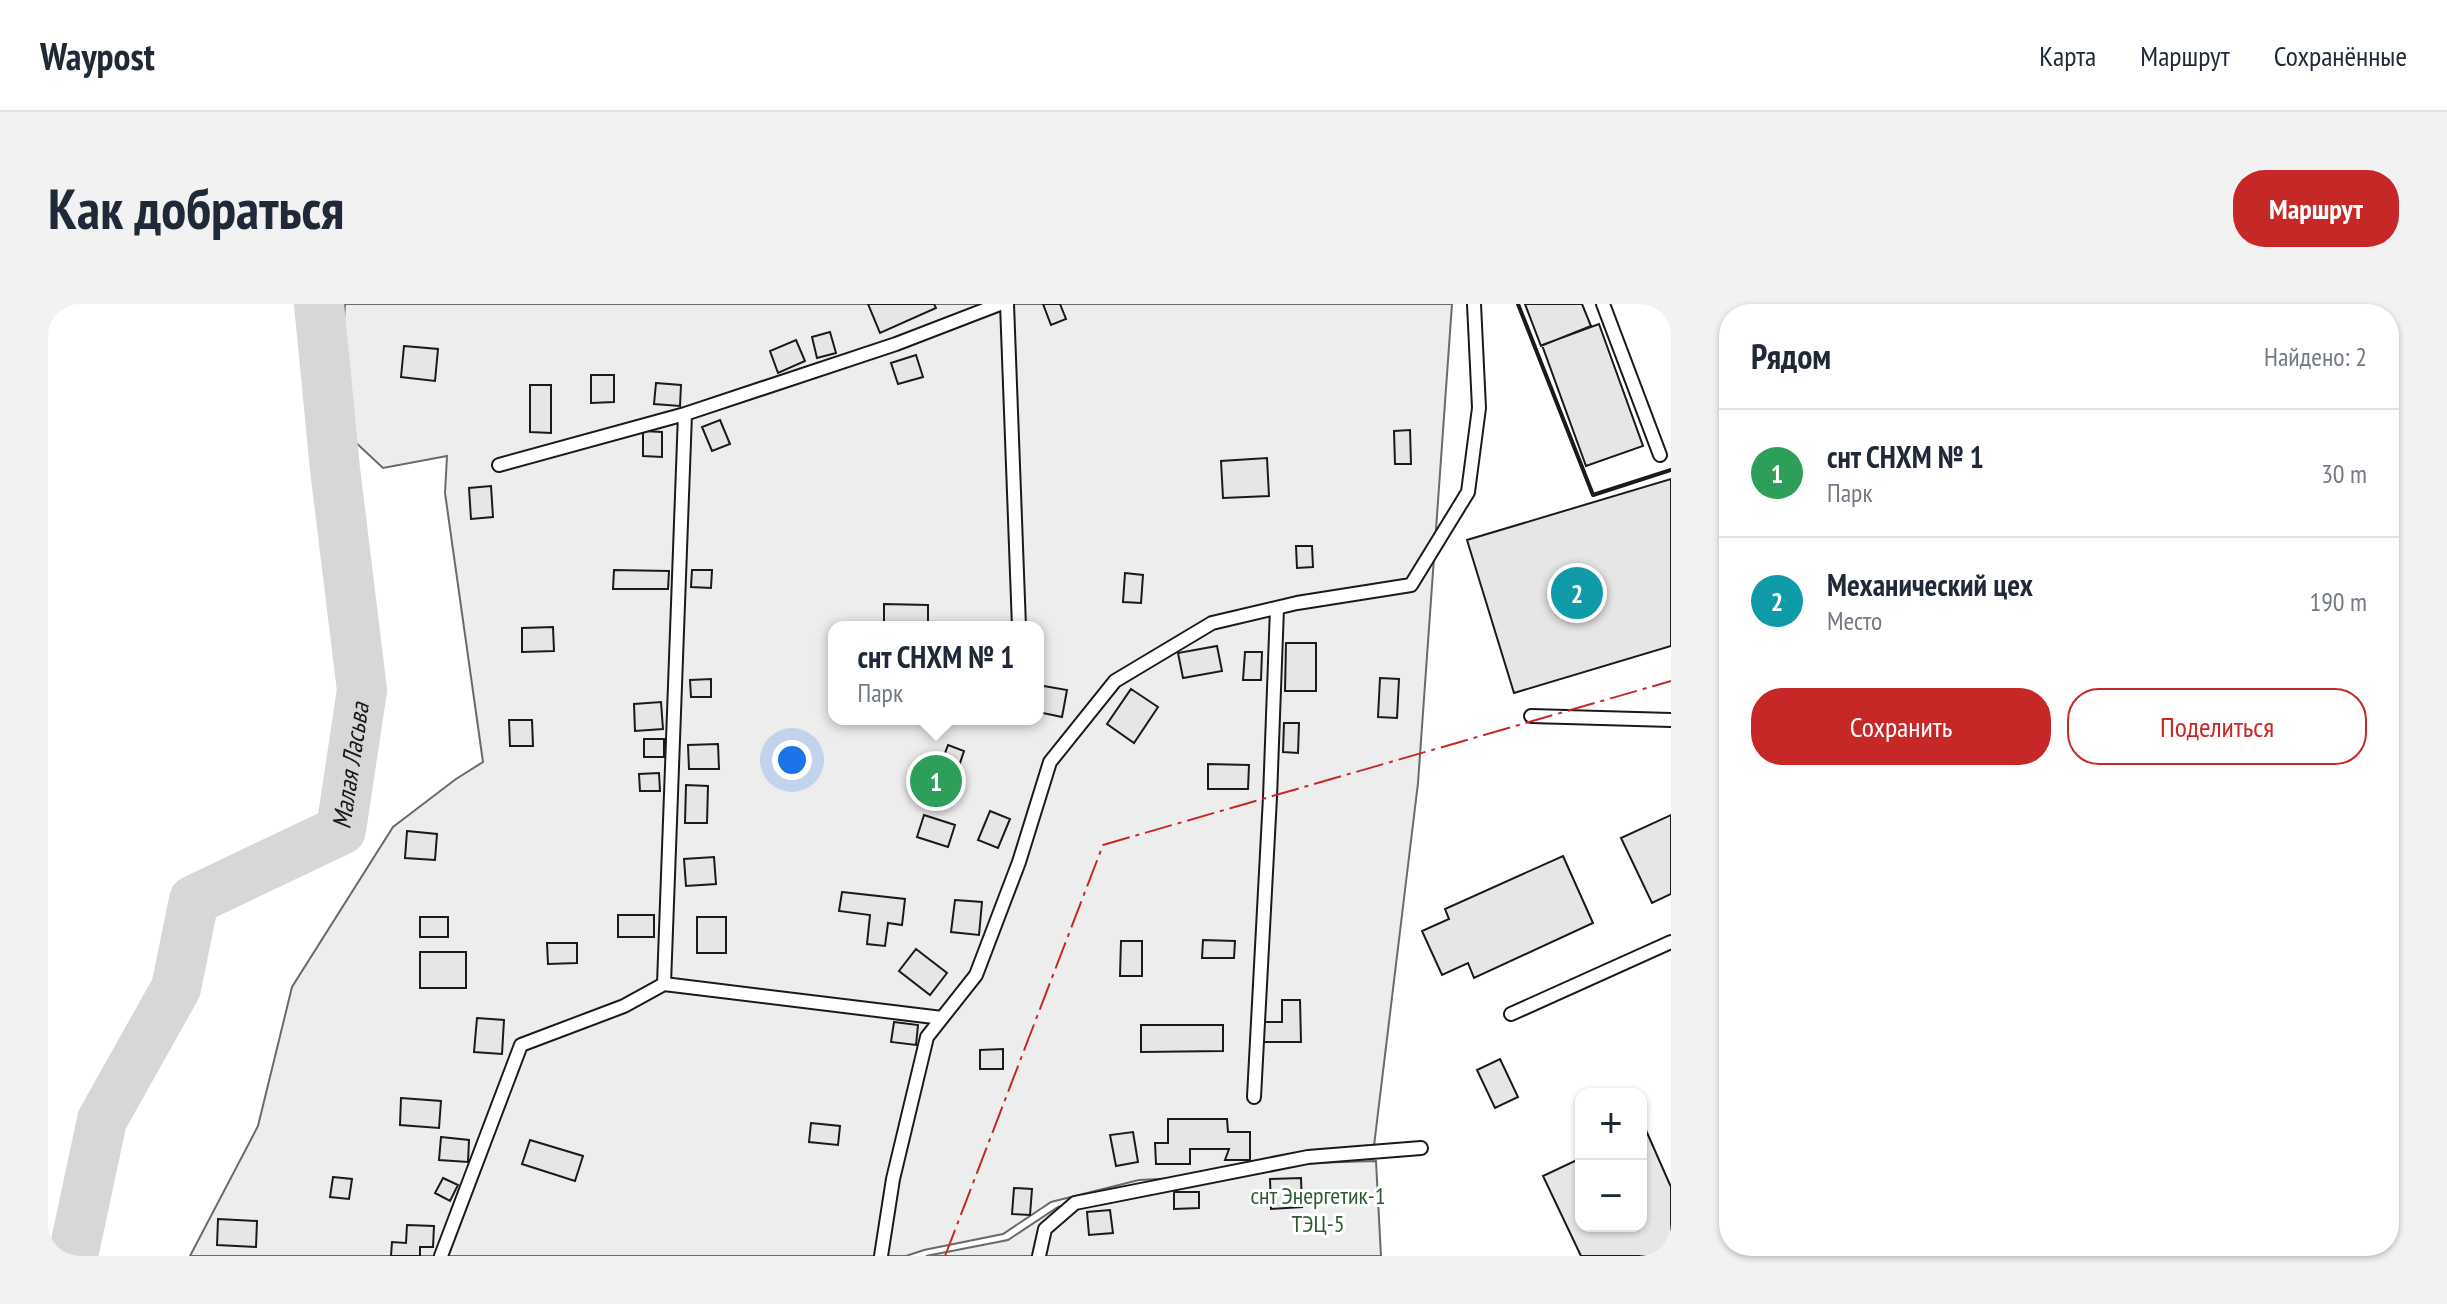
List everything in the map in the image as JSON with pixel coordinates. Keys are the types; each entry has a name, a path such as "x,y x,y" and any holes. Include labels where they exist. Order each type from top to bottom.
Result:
{"lane":[{"path":"499,465 685,414 896,344 1000,304"},
{"path":"1007,304 1019,621"},
{"path":"881,1256 893,1179 927,1037 976,975 1019,862 1050,762 1115,681 1212,623 1277,608 1411,585 1468,492 1479,408 1474,304"},
{"path":"1603,304 1660,455"},
{"path":"664,984 685,414"},
{"path":"1254,1097 1277,608"},
{"path":"1531,716 1671,720"},
{"path":"1511,1014 1671,942"},
{"path":"441,1256 521,1045 624,1006 664,984 942,1018"},
{"path":"1039,1256 1045,1229 1075,1203 1308,1157 1421,1148"}],"shaded area":[{"path":"345,304 1452,304 1418,783 1373,1154 1310,1163 1376,1161 1381,1256 926,1256 1008,1240 1058,1207 1143,1186 1198,1177 1139,1180 1051,1202 1003,1234 906,1256 190,1256 258,1126 292,987 393,827 483,762 445,493 447,456 383,468 353,440 340,379"}],"building":[{"path":"868,304 934,304 936,308 880,333"},
{"path":"1043,304 1060,304 1066,319 1051,325"},
{"path":"1525,304 1582,304 1591,326 1541,346"},
{"path":"1599,324 1643,446 1586,466 1542,345"},
{"path":"830,332 836,353 817,358 812,337"},
{"path":"796,340 805,361 778,373 770,351"},
{"path":"404,346 438,349 435,381 401,377"},
{"path":"916,355 923,377 898,384 891,363"},
{"path":"591,375 614,375 614,402 591,403"},
{"path":"656,383 681,385 680,406 654,404"},
{"path":"530,385 551,385 551,433 530,432"},
{"path":"720,420 730,444 712,451 702,427"},
{"path":"1410,430 1411,464 1395,464 1394,431"},
{"path":"643,431 662,432 662,457 643,456"},
{"path":"1267,458 1269,496 1223,498 1221,461"},
{"path":"1671,479 1671,646 1514,693 1467,540"},
{"path":"491,486 493,517 471,519 469,488"},
{"path":"1296,546 1312,546 1313,567 1297,568"},
{"path":"614,570 669,571 668,589 613,589"},
{"path":"692,570 712,570 711,588 691,587"},
{"path":"1125,573 1143,575 1141,603 1123,602"},
{"path":"884,604 928,605 928,621 884,621"},
{"path":"553,627 554,651 522,652 522,628"},
{"path":"1286,643 1316,643 1316,691 1285,691"},
{"path":"1217,646 1222,671 1183,678 1178,653"},
{"path":"1245,652 1262,652 1261,680 1243,680"},
{"path":"1380,678 1399,679 1397,718 1378,717"},
{"path":"711,679 711,697 691,697 690,680"},
{"path":"1044,686 1067,690 1062,717 1044,713"},
{"path":"1131,689 1158,707 1134,743 1107,724"},
{"path":"661,702 663,729 635,731 634,704"},
{"path":"509,720 532,720 533,746 510,746"},
{"path":"1284,723 1299,723 1298,753 1283,752"},
{"path":"644,739 664,739 664,757 644,757"},
{"path":"718,744 719,769 689,769 688,745"},
{"path":"948,745 964,751 954,781 937,775"},
{"path":"1208,764 1249,765 1248,789 1208,789"},
{"path":"659,773 660,791 640,791 639,774"},
{"path":"686,785 708,786 707,823 685,823"},
{"path":"990,811 1010,819 998,848 978,840"},
{"path":"924,815 955,825 948,847 917,837"},
{"path":"1671,815 1671,894 1652,903 1621,838"},
{"path":"407,831 437,834 435,860 405,858"},
{"path":"1563,856 1593,923 1474,978 1468,963 1442,975 1422,931 1449,919 1445,909"},
{"path":"714,857 716,884 686,886 684,859"},
{"path":"842,892 905,899 902,925 888,923 885,946 867,944 870,915 839,911"},
{"path":"955,900 982,902 979,935 951,932"},
{"path":"618,915 654,915 654,937 618,937"},
{"path":"420,917 448,917 448,937 420,937"},
{"path":"697,917 726,917 726,953 697,953"},
{"path":"1203,940 1235,941 1234,958 1202,958"},
{"path":"1121,941 1142,941 1142,976 1120,976"},
{"path":"547,943 577,943 577,963 548,964"},
{"path":"916,949 947,973 930,995 899,971"},
{"path":"420,952 466,952 466,988 420,988"},
{"path":"1282,1000 1300,1000 1301,1042 1264,1042 1264,1022 1282,1022"},
{"path":"477,1018 504,1020 502,1054 474,1052"},
{"path":"894,1022 918,1025 916,1045 891,1042"},
{"path":"1141,1025 1223,1025 1223,1051 1141,1052"},
{"path":"1003,1049 1003,1069 980,1069 980,1050"},
{"path":"1500,1059 1518,1097 1495,1108 1477,1070"},
{"path":"401,1098 441,1101 439,1128 400,1125"},
{"path":"1168,1119 1227,1119 1228,1132 1250,1132 1250,1160 1225,1160 1229,1149 1190,1149 1190,1164 1156,1164 1155,1143 1168,1143"},
{"path":"811,1123 840,1126 838,1145 809,1142"},
{"path":"1133,1132 1138,1162 1116,1166 1110,1135"},
{"path":"1647,1133 1671,1187 1671,1256 1581,1256 1543,1176 1575,1161 1575,1232 1647,1232"},
{"path":"441,1137 469,1140 468,1162 439,1160"},
{"path":"530,1140 583,1156 575,1181 522,1164"},
{"path":"333,1177 352,1179 349,1199 330,1197"},
{"path":"443,1178 458,1185 450,1201 435,1193"},
{"path":"1301,1178 1302,1207 1271,1209 1270,1179"},
{"path":"1014,1188 1032,1189 1030,1215 1012,1214"},
{"path":"1174,1192 1199,1192 1199,1208 1174,1209"},
{"path":"1110,1210 1113,1233 1089,1235 1087,1212"},
{"path":"218,1219 257,1221 256,1247 217,1245"},
{"path":"407,1225 434,1226 433,1247 420,1247 420,1256 391,1256 392,1242 406,1243"}],"waterway":[{"name":"Малая Ласьва","path":"73,1256 102,1120 176,988 194,900 341,830 362,690 319,304"}],"wall":[{"path":"1518,304 1593,495 1671,470"}],"power":[{"path":"945,1256 1103,845 1671,681"}],"place":[{"name":"Механический цех","path":"1577,593"},
{"name":"снт СНХМ № 1","path":"936,781"}],"park label":[{"name":"снт Энергетик-1 ТЭЦ-5","path":"1318,1210"}]}
